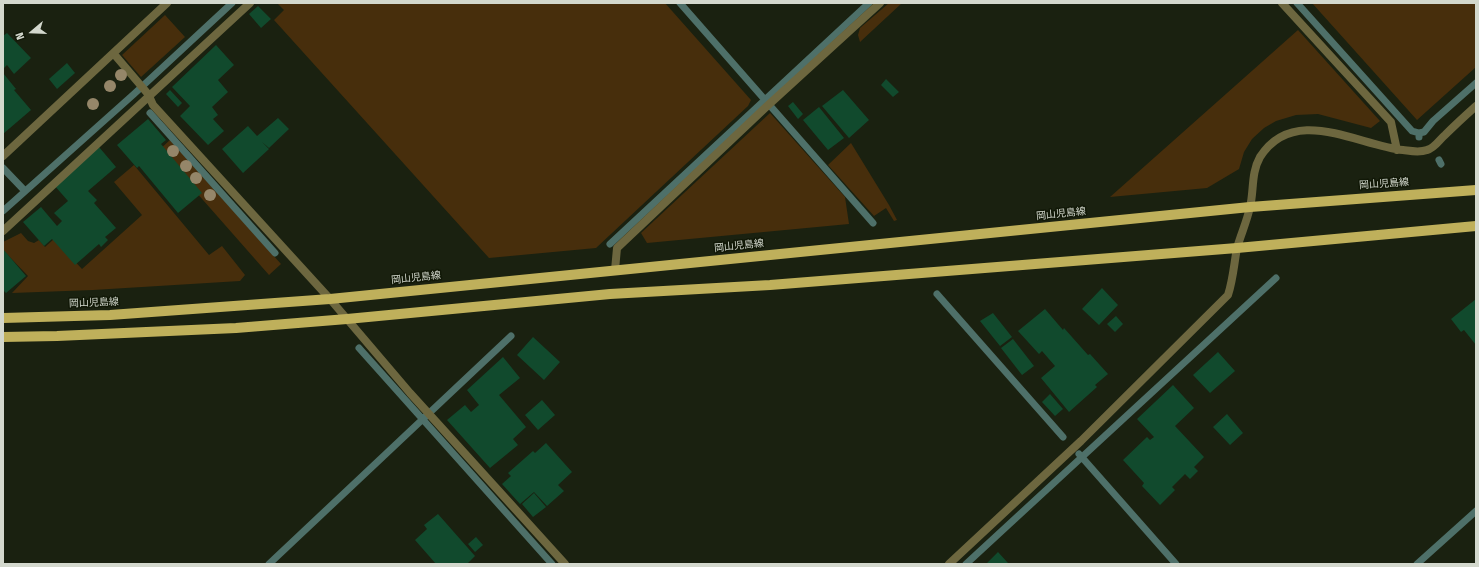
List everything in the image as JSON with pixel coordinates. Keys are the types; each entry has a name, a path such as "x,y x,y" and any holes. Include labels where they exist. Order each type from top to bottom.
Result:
{"main road":[{"name":"岡山児島線","path":"3,318 110,315 330,298 1250,207 1476,190"},
{"path":"3,337 236,328 610,294 770,285 1237,248 1476,226"}],"street":[{"path":"4,155 167,3"},
{"path":"3,231 250,3"},
{"path":"615,270 617,248 773,100 880,3"},
{"path":"1282,3 1391,122 1397,150"},
{"path":"114,54 149,95 153,105 330,298 428,412 565,564"},
{"path":"949,564 1081,440 1228,295 1232,283 1237,248 1250,207 1255,170 1260,158 1270,146 1282,137 1289,134 1309,130 1324,130 1397,150 1419,152 1434,147 1476,106"}],"shaded area":[{"path":"277,3 665,3 751,100 748,106 596,248 489,258 274,20 284,10"},
{"path":"889,3 902,3 860,42 858,35 860,28"},
{"path":"1312,3 1476,3 1476,67 1417,120"},
{"path":"165,15 185,37 141,77 122,55"},
{"path":"1298,30 1380,121 1371,128 1318,114 1296,115 1276,121 1264,128 1252,139 1244,152 1239,169 1207,188 1110,197"},
{"path":"770,113 845,197 849,224 647,243 641,233"},
{"path":"170,140 281,264 269,275 159,150"},
{"path":"851,143 897,220 894,221 886,208 874,216 828,165"},
{"path":"134,165 209,255 222,246 245,275 240,281 93,290 12,293 28,276 3,250 3,242 21,233 28,241 34,243 39,240 45,247 54,239 82,269 142,215 114,182"}],"building":[{"path":"258,6 271,19 261,28 249,14"},
{"path":"7,33 31,58 14,74 7,65 3,69 3,36"},
{"path":"216,45 234,65 218,80 228,92 212,107 218,115 213,119 224,131 208,145 180,116 190,106 172,87"},
{"path":"67,63 75,73 57,89 49,79"},
{"path":"3,73 16,89 14,90 31,110 3,134"},
{"path":"886,79 899,92 893,97 881,85"},
{"path":"170,90 182,103 178,107 166,94"},
{"path":"843,90 869,120 849,138 822,106"},
{"path":"793,102 803,114 798,119 788,106"},
{"path":"819,107 844,138 828,150 803,120"},
{"path":"278,118 289,129 269,148 262,142 269,149 243,173 222,149 248,126 257,136"},
{"path":"148,119 166,140 161,144 202,193 178,213 139,166 137,168 117,145"},
{"path":"99,147 116,167 88,191 97,200 94,203 116,228 105,237 108,240 101,247 99,244 75,265 52,239 44,246 23,222 41,207 57,226 62,221 54,213 68,201 54,185"},
{"path":"3,249 26,276 6,293 3,290"},
{"path":"1102,288 1118,305 1099,325 1082,309"},
{"path":"1476,299 1476,345 1464,330 1461,332 1451,319"},
{"path":"1045,309 1063,330 1064,328 1088,355 1090,354 1108,374 1095,385 1097,387 1069,412 1041,378 1055,366 1042,351 1039,354 1018,331"},
{"path":"993,313 1012,337 1000,346 980,321"},
{"path":"1116,316 1123,324 1115,332 1107,324"},
{"path":"533,337 560,362 544,380 517,355"},
{"path":"1013,339 1034,366 1022,375 1001,348"},
{"path":"1218,352 1235,371 1210,393 1193,375"},
{"path":"503,357 520,378 499,395 526,427 513,439 518,445 490,468 447,420 465,405 471,412 479,405 467,390"},
{"path":"1173,385 1194,408 1175,426 1204,457 1194,467 1198,471 1190,479 1185,474 1172,487 1175,490 1160,505 1142,486 1144,483 1123,460 1147,437 1150,440 1154,437 1137,419"},
{"path":"1050,394 1063,409 1055,416 1042,402"},
{"path":"542,400 555,415 538,430 525,415"},
{"path":"1227,414 1243,433 1230,445 1213,427"},
{"path":"546,443 572,472 558,485 564,491 547,506 534,492 520,504 502,484 511,476 508,473 533,451 535,453"},
{"path":"534,493 546,507 533,517 522,504"},
{"path":"438,514 475,556 467,564 436,564 415,540 427,529 424,525"},
{"path":"476,537 483,545 475,552 468,544"},
{"path":"998,552 1008,563 1007,564 986,564"}],"waterway":[{"path":"3,211 134,94 232,3"},
{"path":"680,3 873,223"},
{"path":"610,244 869,3"},
{"path":"1297,3 1412,131 1419,133"},
{"path":"1419,137 1419,133 1424,132 1433,121 1476,83"},
{"path":"150,113 275,253"},
{"path":"1439,160 1441,164"},
{"path":"3,168 25,191"},
{"path":"966,564 1276,278"},
{"path":"937,294 1063,437"},
{"path":"269,564 511,336"},
{"path":"359,348 552,564"},
{"path":"1079,454 1176,564"},
{"path":"1417,564 1476,511"}]}
